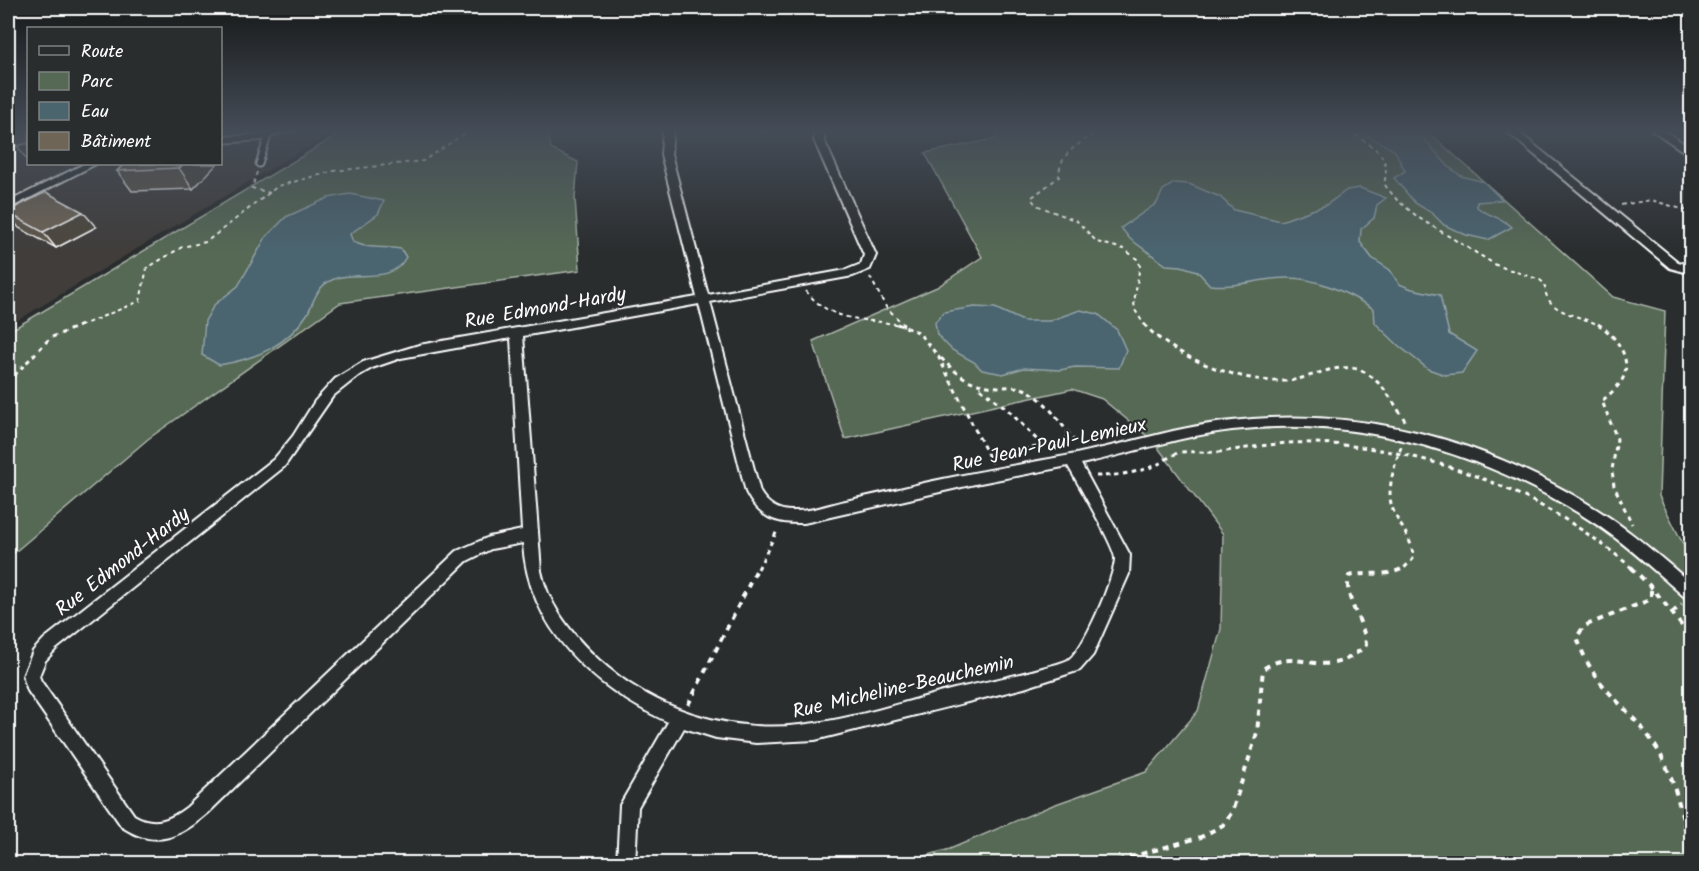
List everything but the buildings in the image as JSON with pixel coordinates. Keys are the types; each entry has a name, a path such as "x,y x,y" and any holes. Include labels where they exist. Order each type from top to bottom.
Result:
{"street":[{"path":"8,206 78,171"},
{"path":"670,171 753,492 763,508 780,516"},
{"path":"833,171 870,255 869,261 861,269"},
{"path":"1560,171 1674,265 1692,270"},
{"name":"Rue Edmond-Hardy","path":"531,535 489,543 462,556 202,807 174,827 155,832 140,830 128,821 34,685 31,676 39,656 50,644 279,463 297,441 323,399 352,373 366,366 395,356 861,269"},
{"name":"Rue Micheline-Beauchemin","path":"517,333 536,583 558,626 582,658 610,682 637,701 679,720 712,729 739,733 798,734 849,724 1074,664 1088,650 1121,574 1123,555 1076,453"},
{"name":"Rue Jean-Paul-Lemieux","path":"780,516 804,517 999,473 1076,453 1231,425 1301,422 1366,427 1432,441 1506,468 1566,498 1637,546 1692,594"},
{"path":"626,864 629,805 679,720"}],"path":[{"path":"257,171 252,188 270,193"},
{"path":"8,382 50,338 140,301 147,268 182,247 206,242 279,186 337,171"},
{"path":"1059,171 1059,177 1034,194 1032,201 1036,206 1077,221 1097,242 1124,249 1137,259 1140,265 1134,302 1138,317 1162,341 1205,365 1247,377 1285,381 1337,369 1356,369 1368,375 1386,392 1406,419 1406,426"},
{"path":"1387,171 1384,183 1407,209 1496,265 1540,280 1545,284 1546,300 1554,306 1593,321 1616,340 1625,361 1624,378 1620,385 1602,401 1618,444 1611,464 1613,479 1619,498 1637,535 1636,562 1632,568"},
{"path":"1604,207 1651,200 1692,212"},
{"path":"861,269 872,279 886,307 905,326 919,333 937,355 963,380 979,387 1006,408 1043,446"},
{"path":"800,282 813,303 823,311 840,317 905,326"},
{"path":"937,355 988,457 999,473"},
{"path":"979,387 1017,387 1025,390 1052,409 1057,422 1069,436 1076,453"},
{"path":"988,457 1043,446 1069,436"},
{"name":"Rue Jean-Paul-Lemieux","path":"1095,476 1108,476 1153,466 1178,453 1218,452 1264,444 1326,444 1398,454 1455,469 1524,498 1584,532 1632,568 1692,639"},
{"path":"1106,864 1201,837 1223,825 1232,812 1257,733 1263,669 1270,662 1279,658 1329,666 1345,662 1358,655 1366,645 1364,624 1347,592 1346,583 1349,576 1357,573 1399,573 1413,559 1410,534 1392,508 1391,501 1398,454 1402,445"},
{"path":"679,720 780,525 780,516"},
{"path":"1650,588 1651,597 1647,601 1584,626 1580,629 1577,638 1593,676 1648,737 1659,753 1679,803 1692,853"}],"shaded area":[{"path":"8,171 267,171 8,326"}],"green space":[{"path":"278,171 577,171 575,198 580,270 340,303 148,439 8,558 8,332"},
{"path":"935,171 1472,171 1613,297 1665,311 1659,496 1691,560 1691,863 900,863 950,849 1053,805 1146,772 1198,711 1221,629 1223,534 1153,441 1102,399 1072,389 845,439 813,341 937,287 982,257"}],"water":[{"path":"1405,171 1454,171 1461,176 1484,182 1502,200 1477,202 1477,207 1512,227 1488,240 1466,235 1444,225 1432,213 1415,203 1394,178"},
{"path":"1174,183 1189,184 1220,197 1234,210 1281,221 1326,205 1347,190 1360,188 1386,198 1377,205 1374,218 1361,229 1360,242 1372,258 1390,270 1399,284 1440,295 1449,334 1477,351 1462,373 1445,375 1428,369 1399,346 1375,323 1374,309 1332,288 1310,281 1287,278 1220,286 1210,285 1197,271 1181,266 1166,265 1130,239 1121,228 1157,203 1163,190"},
{"path":"350,194 384,201 378,214 350,234 353,242 371,247 401,249 406,257 399,266 381,275 348,276 328,282 318,292 300,324 280,342 258,355 219,365 202,355 205,321 214,305 238,286 266,237 286,217 328,198"},
{"path":"974,307 995,308 1023,321 1049,321 1080,310 1098,314 1117,330 1126,350 1119,368 1075,367 1060,370 1024,368 1003,374 982,370 974,362 952,350 937,335 935,322 944,312"}]}
